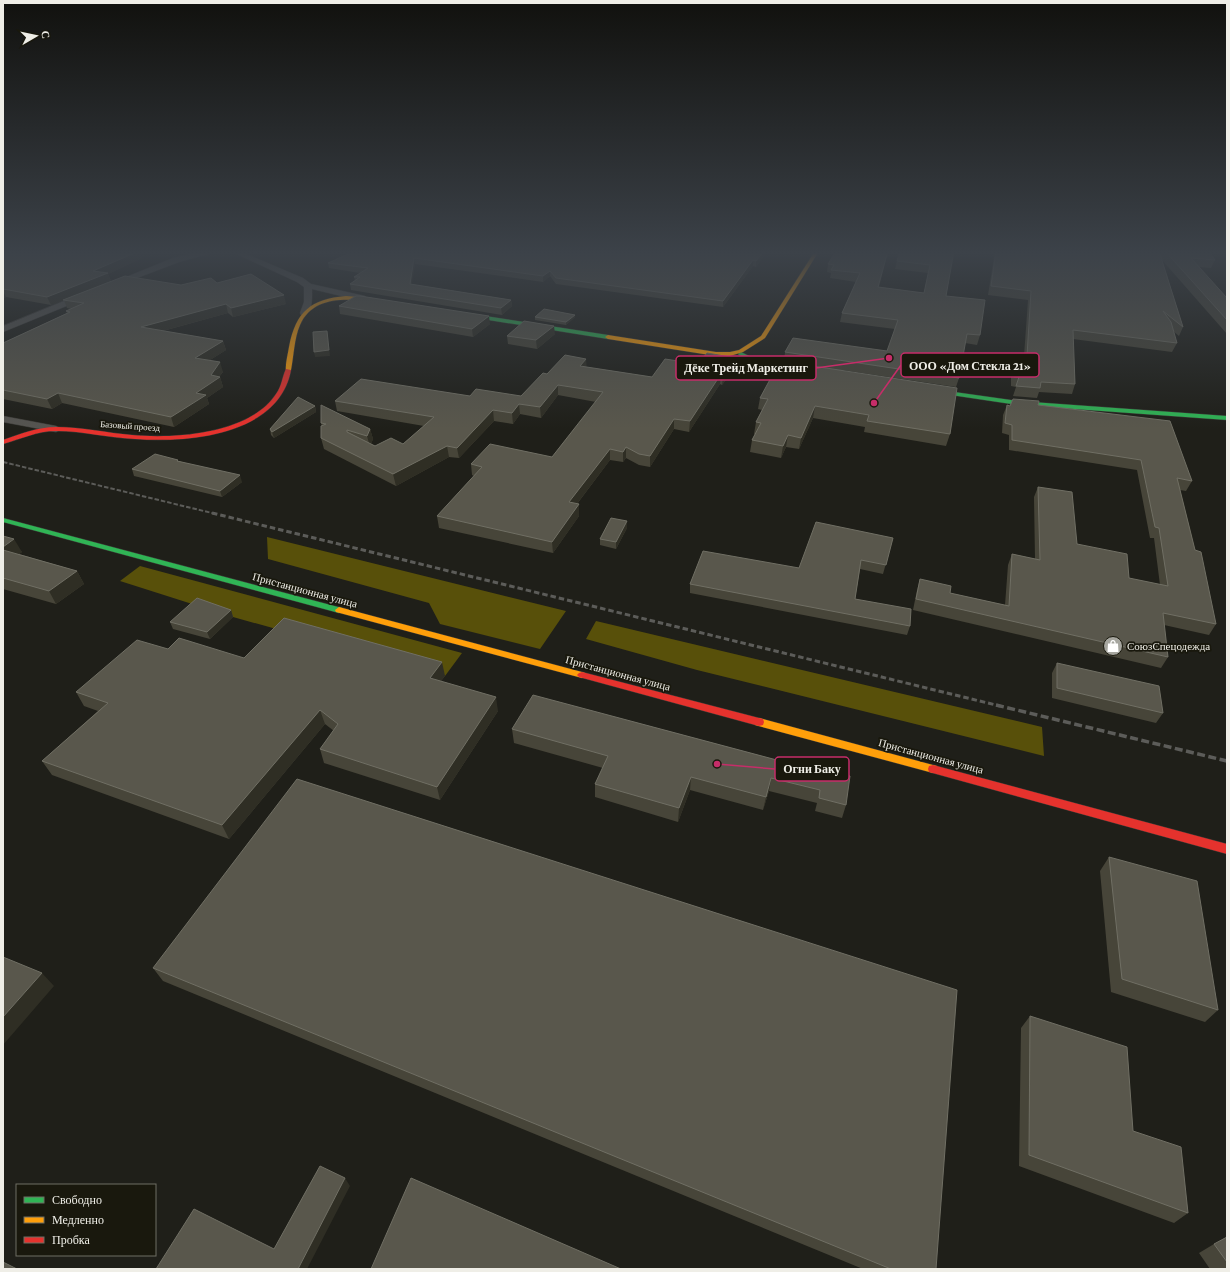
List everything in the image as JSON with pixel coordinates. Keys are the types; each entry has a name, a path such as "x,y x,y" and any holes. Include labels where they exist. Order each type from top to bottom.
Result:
{"street":[{"path":"3,329 48,310"},
{"path":"741,354 751,348 763,337 780,310"},
{"path":"448,312 696,351 741,354 757,362 814,372"},
{"name":"Базовый проезд","path":"3,442 38,431 56,429 130,438 157,439 202,433 226,427 250,418 264,411 282,392 286,383 296,331 304,313"},
{"path":"915,388 1018,402 1227,418"},
{"path":"3,419 56,429"},
{"path":"20,436 32,425"},
{"name":"Пристанционная улица","path":"3,520 879,754 1227,849"}],"shaded area":[{"path":"267,537 566,611 540,649 440,624 429,603 268,559"},
{"path":"140,566 462,653 445,676 233,617 120,581"},
{"path":"596,621 1042,727 1044,756 697,670 586,639"}],"building":[{"path":"202,310 141,327 223,341 195,358 220,362 211,375 220,377 196,393 206,395 171,417 58,393 47,399 3,390 3,343 70,312 66,311"},
{"path":"364,310 453,310 489,316 472,329"},
{"path":"542,310 551,310 575,315 566,322 535,317"},
{"path":"843,310 984,310 980,335 967,334 959,378 785,352 793,338 887,351 898,320 842,313"},
{"path":"1030,310 1178,310 1183,327 1163,311 1171,322 1177,343 1073,330 1075,384 1041,382 1040,388 1016,386 1019,377 1014,377 1014,355 1027,356"},
{"path":"1218,310 1227,310 1227,320"},
{"path":"524,321 554,326 536,340 507,336"},
{"path":"327,331 329,350 314,352 313,332"},
{"path":"707,353 736,358 723,375 721,374 690,421 674,419 650,456 639,454 626,447 623,452 610,449 569,502 579,504 552,542 437,516 482,467 471,464 490,444 552,457 603,392 558,385 540,407 519,404 512,413 493,410 457,448 447,446 393,474 321,438 321,426 326,424 321,423 321,405 370,429 367,436 347,430 347,432 375,446 391,438 403,444 434,417 335,401 361,379 470,396 476,389 521,396 543,373 547,374 565,355 586,359 580,366 652,377 665,359 698,364"},
{"path":"780,361 957,388 950,434 867,421 869,415 815,406 801,438 788,435 783,446 752,440 761,423 756,422 768,399 760,398"},
{"path":"298,397 315,406 272,432 270,429"},
{"path":"1013,399 1039,401 1038,405 1170,421 1192,481 1177,478 1195,550 1201,552 1216,624 1163,613 1168,657 916,599 920,579 951,586 950,593 1009,606 1012,554 1040,560 1038,487 1072,492 1077,544 1127,554 1129,578 1168,586 1159,528 1155,527 1141,460 1012,440 1012,425 1005,423 1007,405 1010,406"},
{"path":"155,454 178,460 177,461 240,475 220,491 132,469"},
{"path":"611,518 627,521 616,542 600,539"},
{"path":"816,522 893,538 886,565 861,560 855,599 911,609 910,626 690,584 703,551 799,568"},
{"path":"3,536 14,539 3,547"},
{"path":"3,550 77,571 49,591 3,578"},
{"path":"197,598 231,610 207,632 170,622"},
{"path":"284,618 442,662 430,678 496,697 437,787 320,749 338,724 320,710 222,825 42,761 108,703 76,692 137,640 168,649 179,638 244,658"},
{"path":"1057,663 1159,686 1163,713 1057,688"},
{"path":"533,695 788,763 788,761 850,776 846,805 819,798 820,790 771,778 766,797 691,777 679,808 595,784 608,756 512,729"},
{"path":"297,779 957,990 936,1269 891,1269 153,968"},
{"path":"1109,857 1197,881 1218,1010 1122,979"},
{"path":"3,957 42,973 3,1017"},
{"path":"1030,1016 1127,1047 1133,1131 1181,1147 1188,1213 1029,1155"},
{"path":"320,1166 345,1178 298,1269 156,1269 194,1209 274,1249"},
{"path":"411,1178 621,1269 371,1269"},
{"path":"1227,1237 1227,1262 1214,1244"},
{"path":"3,1262 17,1269 3,1269"}],"railway":[{"path":"3,462 216,514"},
{"path":"212,513 1000,706"},
{"path":"996,705 1227,761"}],"traffic: fast":[{"path":"459,314 608,337"},
{"path":"741,354 757,362 807,371"},
{"path":"926,390 1018,403 1227,418"},
{"path":"3,520 339,610"}],"traffic: slow":[{"path":"288,370 296,329 304,313 307,310"},
{"path":"608,337 716,354 730,354 747,349 763,337 780,310"},
{"path":"339,610 582,675"},
{"path":"759,722 933,769"}],"traffic: jam":[{"path":"3,442 29,433 49,429 67,429 133,437 160,438 214,432 249,420 264,411 280,393 288,370"},
{"path":"582,675 759,722"},
{"path":"933,769 1227,849"}],"place":[{"name":"Дёке Трейд Маркетинг","path":"889,358"},
{"name":"ООО «Дом Стекла 21»","path":"874,403"},
{"name":"СоюзСпецодежда","path":"1113,646"},
{"name":"Огни Баку","path":"717,764"}]}
